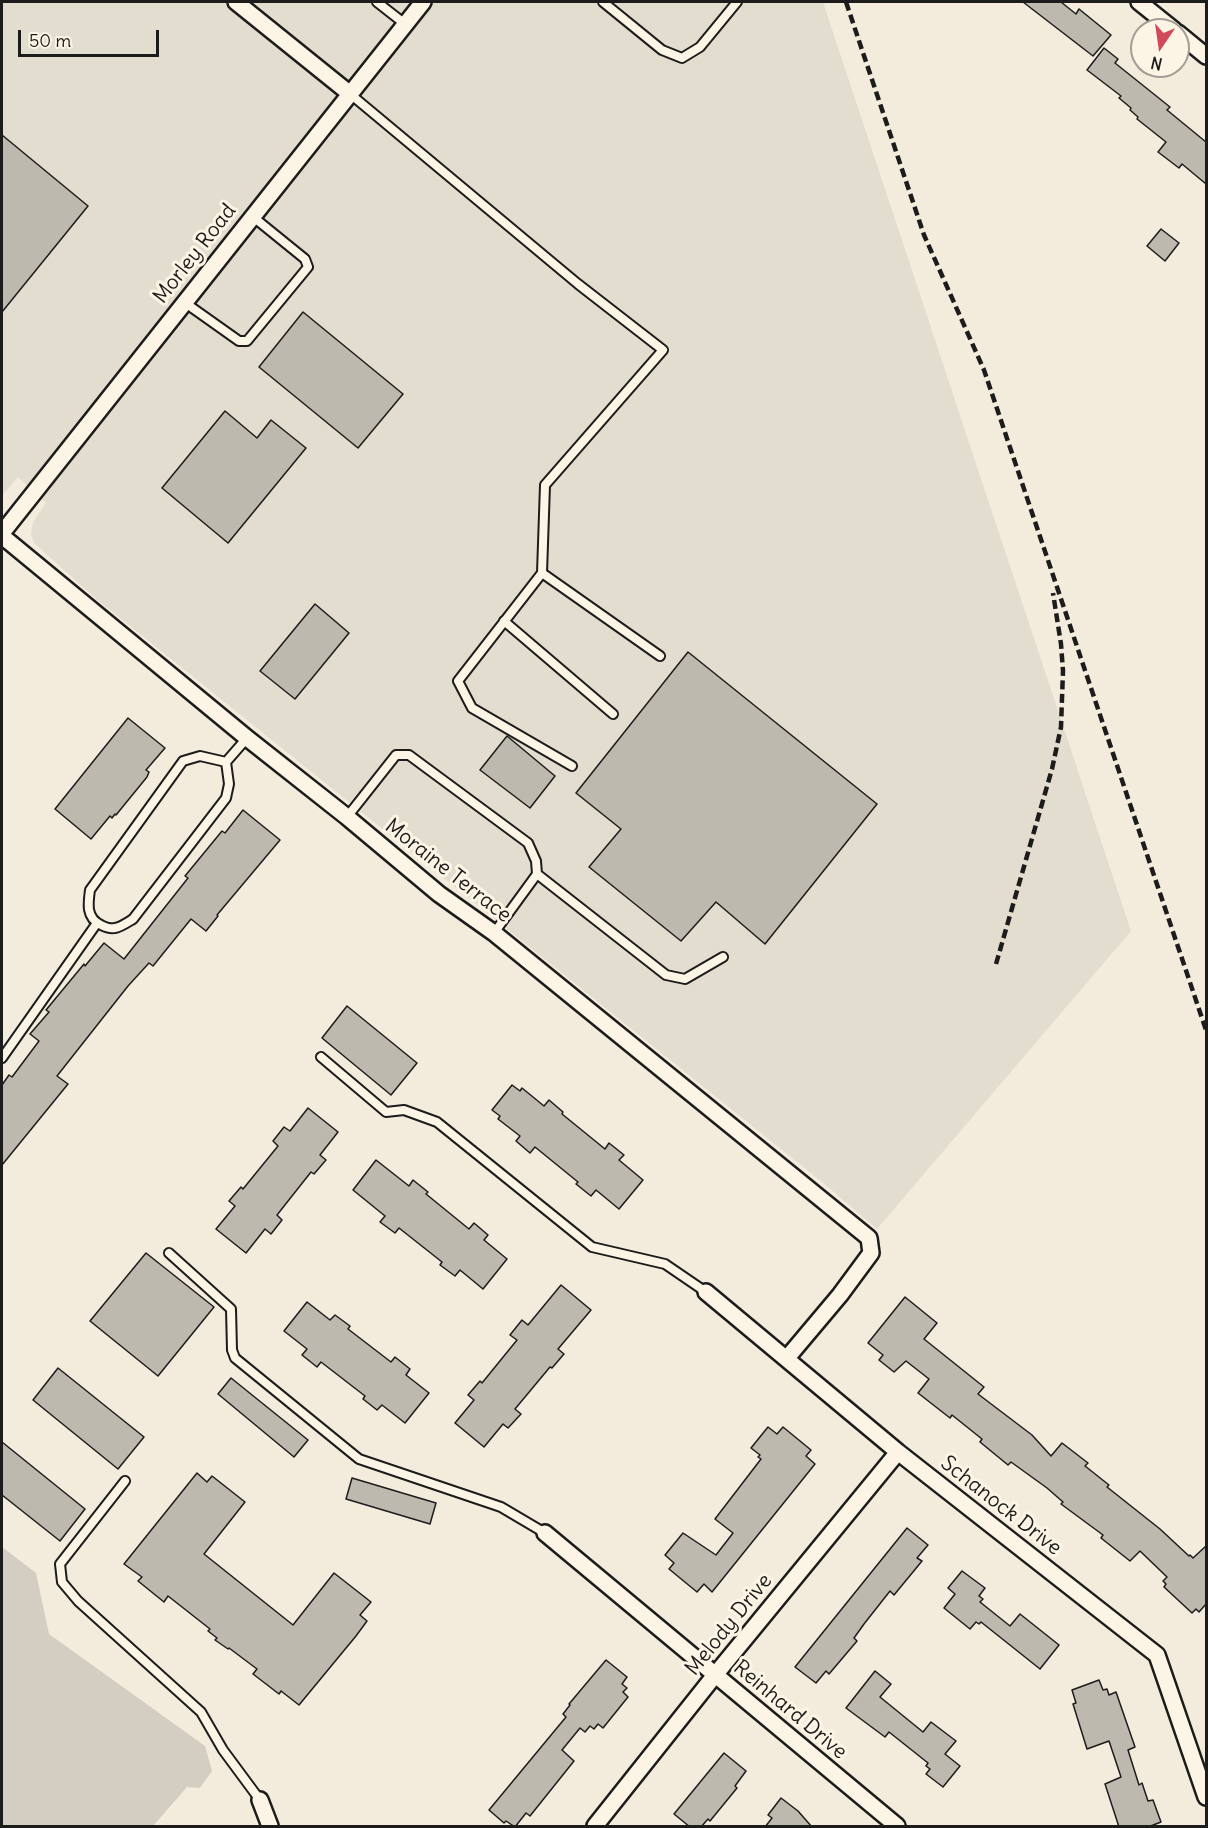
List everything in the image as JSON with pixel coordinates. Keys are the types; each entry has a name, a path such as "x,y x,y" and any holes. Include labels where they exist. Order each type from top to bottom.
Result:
{"street":[{"path":"236,2 350,93"},
{"name":"Morley Road","path":"2,534 423,2"},
{"path":"1139,2 1159,18"},
{"path":"1190,43 1206,56"},
{"name":"Moraine Terrace","path":"2,534 439,894 494,933 869,1238 871,1252 860,1269 787,1358"},
{"name":"Schanock Drive","path":"706,1292 898,1452 1157,1655 1206,1797"},
{"name":"Melody Drive","path":"595,1827 715,1675 898,1452"},
{"name":"Reinhard Drive","path":"545,1533 897,1827"},
{"path":"260,1800 270,1827"}],"lane":[{"path":"378,2 405,24"},
{"path":"603,2 662,50 682,58 700,47 737,2"},
{"path":"350,93 578,284 663,350 545,485 542,573 458,681 472,708 572,766"},
{"path":"184,302 239,341 248,341 309,267 305,259 252,216"},
{"path":"542,573 660,656"},
{"path":"504,621 613,714"},
{"path":"226,762 200,756 183,761 90,890 88,905 90,915 97,923 108,928 116,928 133,919 226,798 229,784 226,762 247,738"},
{"path":"347,817 396,755 409,755 528,843 536,861 537,874 494,933"},
{"path":"537,874 666,975 685,979 723,957"},
{"path":"2,1058 97,923"},
{"path":"321,1057 386,1112 404,1110 437,1122 592,1246 665,1264 706,1292"},
{"path":"169,1253 231,1309 232,1350 235,1358 359,1459 501,1507 545,1533"},
{"path":"125,1481 60,1564 62,1582 78,1600 201,1712 223,1750 260,1800"}],"shaded area":[{"path":"2,2 823,2 1131,931 877,1229 822,1182 95,598 34,543 31,534 33,522 46,503 18,477 2,496"},
{"path":"2,1547 36,1573 49,1634 205,1746 212,1771 200,1788 187,1787 153,1826 2,1826"}],"building":[{"path":"1023,2 1061,2 1076,14 1079,9 1111,35 1093,56"},
{"path":"1104,48 1118,59 1115,63 1130,75 1130,78 1134,78 1170,107 1167,110 1206,142 1206,184 1182,164 1179,168 1158,152 1166,142 1137,119 1138,117 1130,110 1131,108 1119,98 1121,96 1087,70"},
{"path":"2,135 88,206 2,312"},
{"path":"1161,229 1179,243 1165,261 1147,246"},
{"path":"303,312 403,394 358,448 259,367"},
{"path":"225,411 257,438 271,420 306,448 228,543 162,488"},
{"path":"315,604 349,633 295,699 260,671"},
{"path":"688,652 877,804 765,944 716,902 681,941 589,867 621,829 576,793"},
{"path":"128,718 165,748 146,770 149,772 147,777 116,815 112,818 110,816 91,839 55,809"},
{"path":"507,736 555,776 530,808 480,770"},
{"path":"243,810 280,840 206,931 191,919 153,966 149,963 128,986 57,1076 68,1084 2,1165 2,1085 9,1075 12,1077 39,1041 30,1034 49,1012 46,1010 104,943 124,959 188,878 185,876 222,831 225,833"},
{"path":"347,1006 417,1063 391,1095 322,1038"},
{"path":"512,1085 520,1091 522,1088 544,1106 549,1100 563,1112 562,1114 605,1149 609,1143 624,1155 619,1160 643,1180 619,1209 596,1190 591,1196 576,1184 578,1182 535,1147 530,1153 516,1141 520,1136 498,1119 500,1116 492,1110"},
{"path":"308,1108 338,1132 320,1155 326,1160 314,1174 311,1172 277,1215 282,1220 271,1234 265,1229 246,1253 216,1229 235,1206 229,1201 241,1187 243,1189 278,1146 273,1141 284,1127 290,1131"},
{"path":"376,1160 409,1186 413,1180 428,1192 426,1194 469,1229 474,1223 488,1235 484,1240 507,1259 483,1289 460,1270 455,1276 440,1265 442,1262 399,1228 395,1233 380,1222 385,1216 353,1190"},
{"path":"146,1253 214,1307 158,1376 90,1321"},
{"path":"561,1285 591,1310 558,1349 564,1354 552,1368 550,1367 515,1409 521,1414 508,1428 503,1424 484,1447 455,1423 474,1400 468,1395 480,1381 482,1383 517,1340 510,1335 522,1320 528,1325"},
{"path":"905,1297 937,1323 924,1339 984,1387 978,1394 1032,1435 1051,1456 1062,1443 1088,1463 1085,1466 1109,1485 1107,1487 1160,1529 1189,1556 1193,1558 1206,1546 1206,1604 1199,1612 1196,1609 1192,1613 1164,1587 1166,1584 1163,1581 1167,1577 1140,1551 1130,1561 1101,1538 1103,1535 1061,1504 1063,1502 1047,1488 1011,1462 1008,1465 980,1442 982,1439 952,1415 950,1418 918,1393 929,1379 906,1361 894,1372 879,1360 883,1355 868,1343"},
{"path":"307,1302 330,1320 335,1315 350,1326 348,1329 391,1362 395,1357 410,1369 406,1375 429,1393 405,1423 382,1405 377,1410 363,1399 365,1396 321,1362 317,1367 302,1355 307,1349 284,1331"},
{"path":"58,1368 144,1437 118,1469 33,1400"},
{"path":"231,1378 308,1440 294,1457 218,1394"},
{"path":"768,1427 777,1434 783,1427 811,1450 806,1456 815,1464 712,1592 704,1584 697,1592 669,1569 674,1563 665,1555 683,1533 716,1555 733,1533 715,1519 761,1459 758,1457 760,1455 751,1448"},
{"path":"2,1442 85,1509 60,1541 2,1495"},
{"path":"197,1473 207,1482 212,1476 245,1502 204,1554 293,1625 334,1573 371,1602 360,1615 367,1621 299,1705 281,1691 279,1694 253,1674 257,1669 215,1640 217,1638 208,1631 210,1629 168,1596 164,1602 138,1581 142,1577 124,1564"},
{"path":"352,1478 436,1503 430,1524 346,1499"},
{"path":"907,1528 928,1545 917,1558 922,1561 894,1595 890,1591 854,1638 857,1641 829,1674 826,1671 816,1683 795,1667"},
{"path":"962,1571 985,1588 979,1596 983,1599 980,1602 1010,1626 1020,1614 1059,1645 1040,1669 981,1622 979,1624 976,1622 970,1629 944,1608 955,1594 948,1588"},
{"path":"606,1660 627,1677 622,1684 627,1688 623,1692 628,1697 603,1728 598,1724 594,1729 590,1726 585,1732 580,1728 562,1750 574,1761 530,1816 526,1813 515,1827 506,1821 504,1823 489,1810 566,1717 563,1714 569,1704"},
{"path":"875,1671 891,1684 880,1697 923,1732 931,1722 956,1741 945,1754 960,1766 943,1787 926,1774 930,1769 926,1766 928,1763 889,1732 885,1737 846,1708"},
{"path":"1099,1680 1103,1690 1107,1689 1109,1695 1116,1692 1135,1747 1128,1750 1139,1785 1142,1783 1148,1801 1153,1800 1161,1822 1148,1827 1119,1827 1105,1784 1121,1777 1109,1741 1087,1749 1073,1704 1076,1703 1072,1690"},
{"path":"724,1753 746,1771 735,1786 737,1788 710,1821 708,1819 701,1827 690,1827 674,1814"},
{"path":"781,1798 798,1811 812,1827 765,1827 772,1818 768,1815"}],"railway":[{"path":"846,2 924,235 984,370 1206,1030"},
{"path":"996,964 1052,769 1061,727 1063,671 1053,593"}]}
